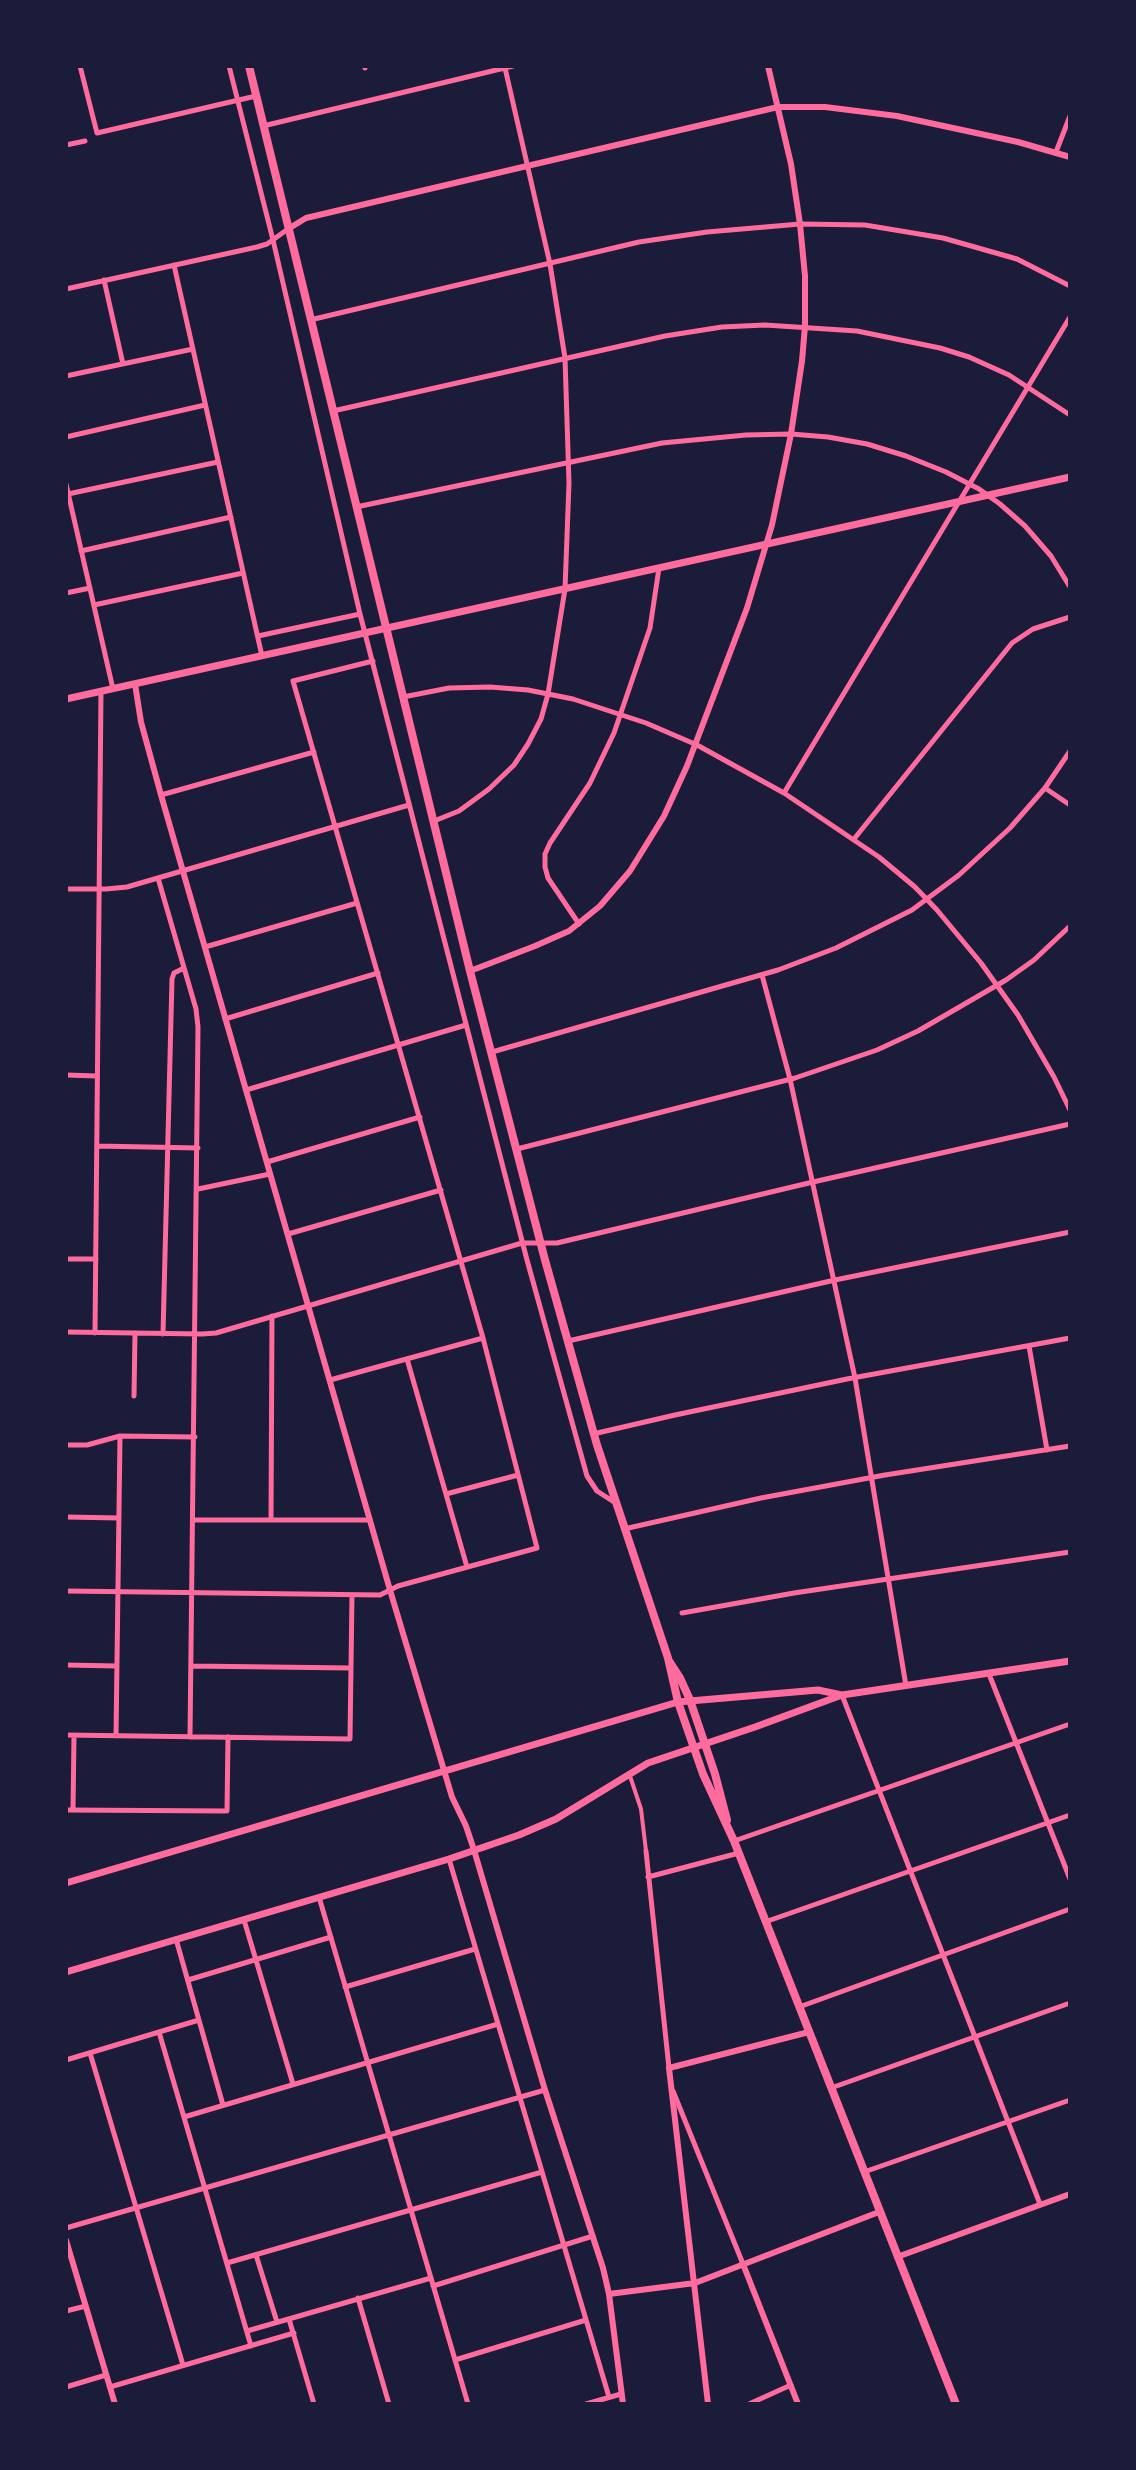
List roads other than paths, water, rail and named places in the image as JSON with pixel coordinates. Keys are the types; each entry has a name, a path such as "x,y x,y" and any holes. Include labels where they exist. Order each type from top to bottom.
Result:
{"main road":[{"path":"249,66 470,970 593,1434 668,1658 678,1702 710,1792 727,1823 956,2404"},
{"path":"66,699 1070,477"},
{"path":"668,1658 690,1700 721,1792 727,1823"},
{"path":"66,1972 449,1859 547,1824 629,1773 658,1759 705,1745 842,1695 1070,1661"},
{"path":"66,1883 678,1702 818,1690 842,1695"}],"street":[{"path":"80,66 97,133 256,96"},
{"path":"229,66 273,240 360,614 522,1243 587,1476 597,1491 614,1502"},
{"path":"263,126 513,66"},
{"path":"470,970 546,942 579,924 613,891 642,854 664,816 697,745 745,616 766,544 791,434 805,326 805,276 800,224 791,164 768,66"},
{"path":"434,821 452,814 478,798 514,765 536,731 548,694 565,589 568,462 565,358 550,264 505,68"},
{"path":"66,289 257,247 273,240 306,218 778,106 825,107 897,116 981,133 1070,157"},
{"path":"1056,152 1070,116"},
{"path":"66,145 85,141"},
{"path":"310,320 666,237 800,224 865,225 943,238 1017,259 1070,286"},
{"path":"174,265 262,656"},
{"path":"104,280 123,364"},
{"path":"784,793 1070,317"},
{"path":"333,411 698,330 746,326 805,326 884,335 940,348 990,366 1029,386 1070,414"},
{"path":"66,376 193,348"},
{"path":"66,437 205,405"},
{"path":"356,507 662,443 746,435 791,434 847,440 886,449 946,472 987,495 1032,533 1070,587"},
{"path":"68,494 218,462"},
{"path":"66,484 113,689"},
{"path":"81,551 231,517"},
{"path":"579,924 548,878 545,854 598,770 621,714 650,628 659,568"},
{"path":"94,605 243,573"},
{"path":"66,593 90,588"},
{"path":"258,636 360,614"},
{"path":"854,839 1012,643 1033,629 1070,617"},
{"path":"66,1591 380,1595 390,1590 537,1548 483,1338 293,681 373,661"},
{"path":"135,684 141,722 161,795 390,1590 444,1772 474,1850 545,2090 593,2236 609,2294 622,2404"},
{"path":"402,697 438,690 474,687 507,688 548,694 621,714 697,745 784,793 854,839 902,876 928,900 997,986 1037,1046 1070,1110"},
{"path":"95,1333 101,692"},
{"path":"492,1052 762,975 836,948 928,900 992,846 1045,788 1070,751"},
{"path":"161,795 314,752"},
{"path":"1045,788 1070,805"},
{"path":"66,889 120,888 409,805"},
{"path":"158,878 198,1027 198,1189 190,1737"},
{"path":"205,947 357,903"},
{"path":"516,1149 790,1079 835,1066 897,1042 997,986 1034,960 1070,926"},
{"path":"163,1334 172,979 176,971 184,968"},
{"path":"225,1019 378,973"},
{"path":"762,975 790,1079 855,1378 906,1686"},
{"path":"246,1090 466,1025"},
{"path":"66,1075 97,1076"},
{"path":"267,1162 420,1117"},
{"path":"66,1332 216,1333 522,1243 557,1243 1070,1124"},
{"path":"97,1146 198,1148"},
{"path":"198,1189 270,1174"},
{"path":"288,1234 441,1190"},
{"path":"568,1341 835,1280 1070,1232"},
{"path":"66,1258 96,1259"},
{"path":"271,1520 272,1316"},
{"path":"134,1396 135,1333"},
{"path":"330,1380 483,1338"},
{"path":"593,1434 855,1378 1070,1338"},
{"path":"1029,1346 1047,1450"},
{"path":"407,1359 467,1567"},
{"path":"66,1445 87,1445 120,1436 195,1437"},
{"path":"116,1736 120,1436"},
{"path":"624,1529 718,1506 1070,1446"},
{"path":"446,1494 518,1475"},
{"path":"66,1517 119,1518"},
{"path":"193,1520 370,1520"},
{"path":"682,1613 794,1593 1070,1552"},
{"path":"66,1736 351,1739 352,1595"},
{"path":"66,1665 117,1666"},
{"path":"191,1666 351,1668"},
{"path":"989,1674 1070,1879"},
{"path":"842,1695 1040,2204"},
{"path":"734,1841 1070,1724"},
{"path":"74,1736 69,1810 227,1811 228,1737"},
{"path":"629,1773 641,1809 708,2404"},
{"path":"765,1922 1070,1815"},
{"path":"648,1877 739,1853"},
{"path":"449,1859 609,2397"},
{"path":"319,1897 468,2404"},
{"path":"799,2007 1070,1909"},
{"path":"244,1920 293,2084"},
{"path":"188,1980 331,1937"},
{"path":"176,1939 223,2105"},
{"path":"345,1987 476,1949"},
{"path":"831,2088 1070,2003"},
{"path":"66,2060 199,2020"},
{"path":"184,2117 498,2024"},
{"path":"159,2032 251,2346"},
{"path":"669,2067 808,2032"},
{"path":"90,2053 183,2365"},
{"path":"671,2086 798,2404"},
{"path":"66,2228 545,2090"},
{"path":"864,2172 1070,2100"},
{"path":"227,2264 542,2172"},
{"path":"897,2257 1070,2194"},
{"path":"609,2294 695,2283 879,2212"},
{"path":"433,2286 593,2236"},
{"path":"66,2240 115,2404"},
{"path":"256,2255 276,2322"},
{"path":"247,2331 431,2278"},
{"path":"358,2298 389,2404"},
{"path":"66,2312 86,2306"},
{"path":"290,2319 312,2404"},
{"path":"455,2360 586,2320"},
{"path":"110,2387 294,2333"},
{"path":"66,2387 106,2375"},
{"path":"749,2404 791,2385"},
{"path":"586,2404 621,2394"}]}
